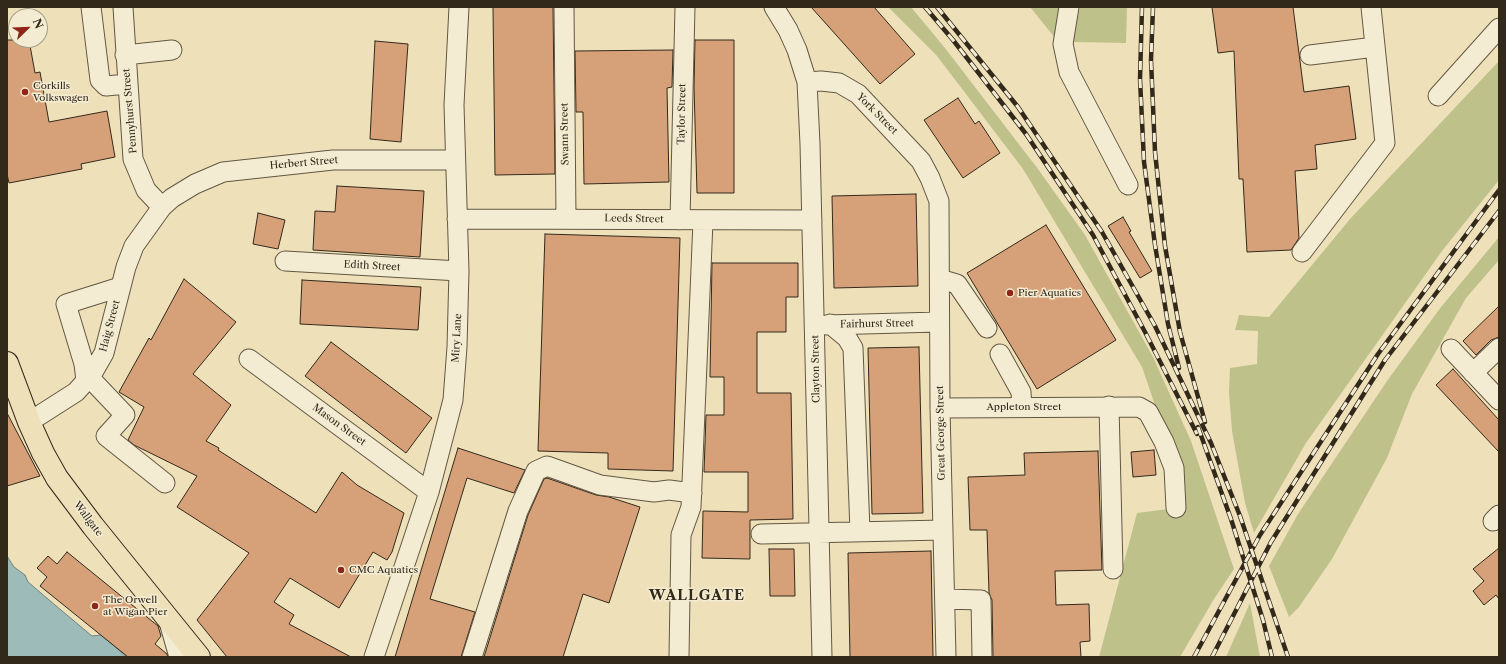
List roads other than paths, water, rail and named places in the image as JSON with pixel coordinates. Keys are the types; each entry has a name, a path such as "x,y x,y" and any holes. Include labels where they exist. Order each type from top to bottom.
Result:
{"highway":[{"name":"Wallgate","path":"7,363 29,422 43,453 57,478 93,526 199,657"}],"street":[{"path":"91,7 100,80 106,86 127,84"},
{"name":"Pennyhurst Street","path":"123,7 133,159 146,190 162,207"},
{"name":"Miry Lane","path":"374,657 429,492 453,400 457,347 459,270 454,105 459,7"},
{"name":"Swann Street","path":"564,7 566,218"},
{"name":"Taylor Street","path":"680,220 685,7"},
{"path":"774,7 788,30 797,50 807,82"},
{"path":"1069,7 1063,44 1069,72 1128,185"},
{"path":"1302,252 1385,142 1371,7"},
{"path":"1438,96 1499,28"},
{"path":"1310,55 1375,47"},
{"path":"126,54 172,50"},
{"name":"York Street","path":"807,82 820,80 839,83 858,94 870,104 921,161 935,190 940,210"},
{"name":"Clayton Street","path":"807,82 812,220 823,325 820,532 822,657"},
{"name":"Herbert Street","path":"162,207 172,198 195,184 223,172 333,160 455,160"},
{"name":"Haig Street","path":"29,422 76,392 88,379 104,352 120,287 134,246 162,207"},
{"name":"Great George Street","path":"940,210 940,408 946,657"},
{"name":"Leeds Street","path":"457,219 566,218 703,221 812,220"},
{"path":"678,657 682,535 691,507 692,493 703,221"},
{"name":"Edith Street","path":"285,261 459,270"},
{"path":"940,279 957,284 987,328"},
{"path":"120,287 66,304 88,379 124,415 106,436 165,483"},
{"name":"Fairhurst Street","path":"823,325 939,322"},
{"path":"823,325 847,338 853,348 860,531"},
{"path":"1473,373 1499,348"},
{"path":"1451,349 1499,400"},
{"path":"1000,354 1021,392 1022,407"},
{"name":"Mason Street","path":"248,359 429,492"},
{"path":"1109,406 1113,569"},
{"name":"Appleton Street","path":"940,408 1139,407 1148,412 1164,442 1174,468 1176,508"},
{"path":"472,657 518,511 536,471 547,466 600,485 654,492 669,490 692,493"},
{"path":"761,534 943,530"},
{"path":"945,599 981,600 982,657"},
{"path":"169,620 179,657"}],"water":[{"path":"7,556 14,567 25,575 28,582 55,605 92,636 101,635 127,657 7,657"}],"railway":[{"path":"925,7 953,40 1026,134 1093,235 1197,434"},
{"path":"937,7 1018,107 1102,232 1155,326 1211,443 1240,516 1288,657"},
{"path":"1142,7 1140,79 1144,162 1155,245 1168,324 1179,368"},
{"path":"1153,7 1151,60 1155,152 1165,246 1180,332 1205,422"},
{"path":"1194,657 1260,535 1378,354 1499,190"},
{"path":"1212,657 1271,542 1385,360 1499,211"},
{"path":"1198,427 1231,519 1263,620 1272,657"}],"place":[{"name":"Corkills Volkswagen","path":"25,92"},
{"name":"Pier Aquatics","path":"1010,293"},
{"name":"CMC Aquatics","path":"341,570"},
{"name":"The Orwell at Wigan Pier","path":"95,606"}],"district":[{"name":"WALLGATE","path":"697,596"}]}
